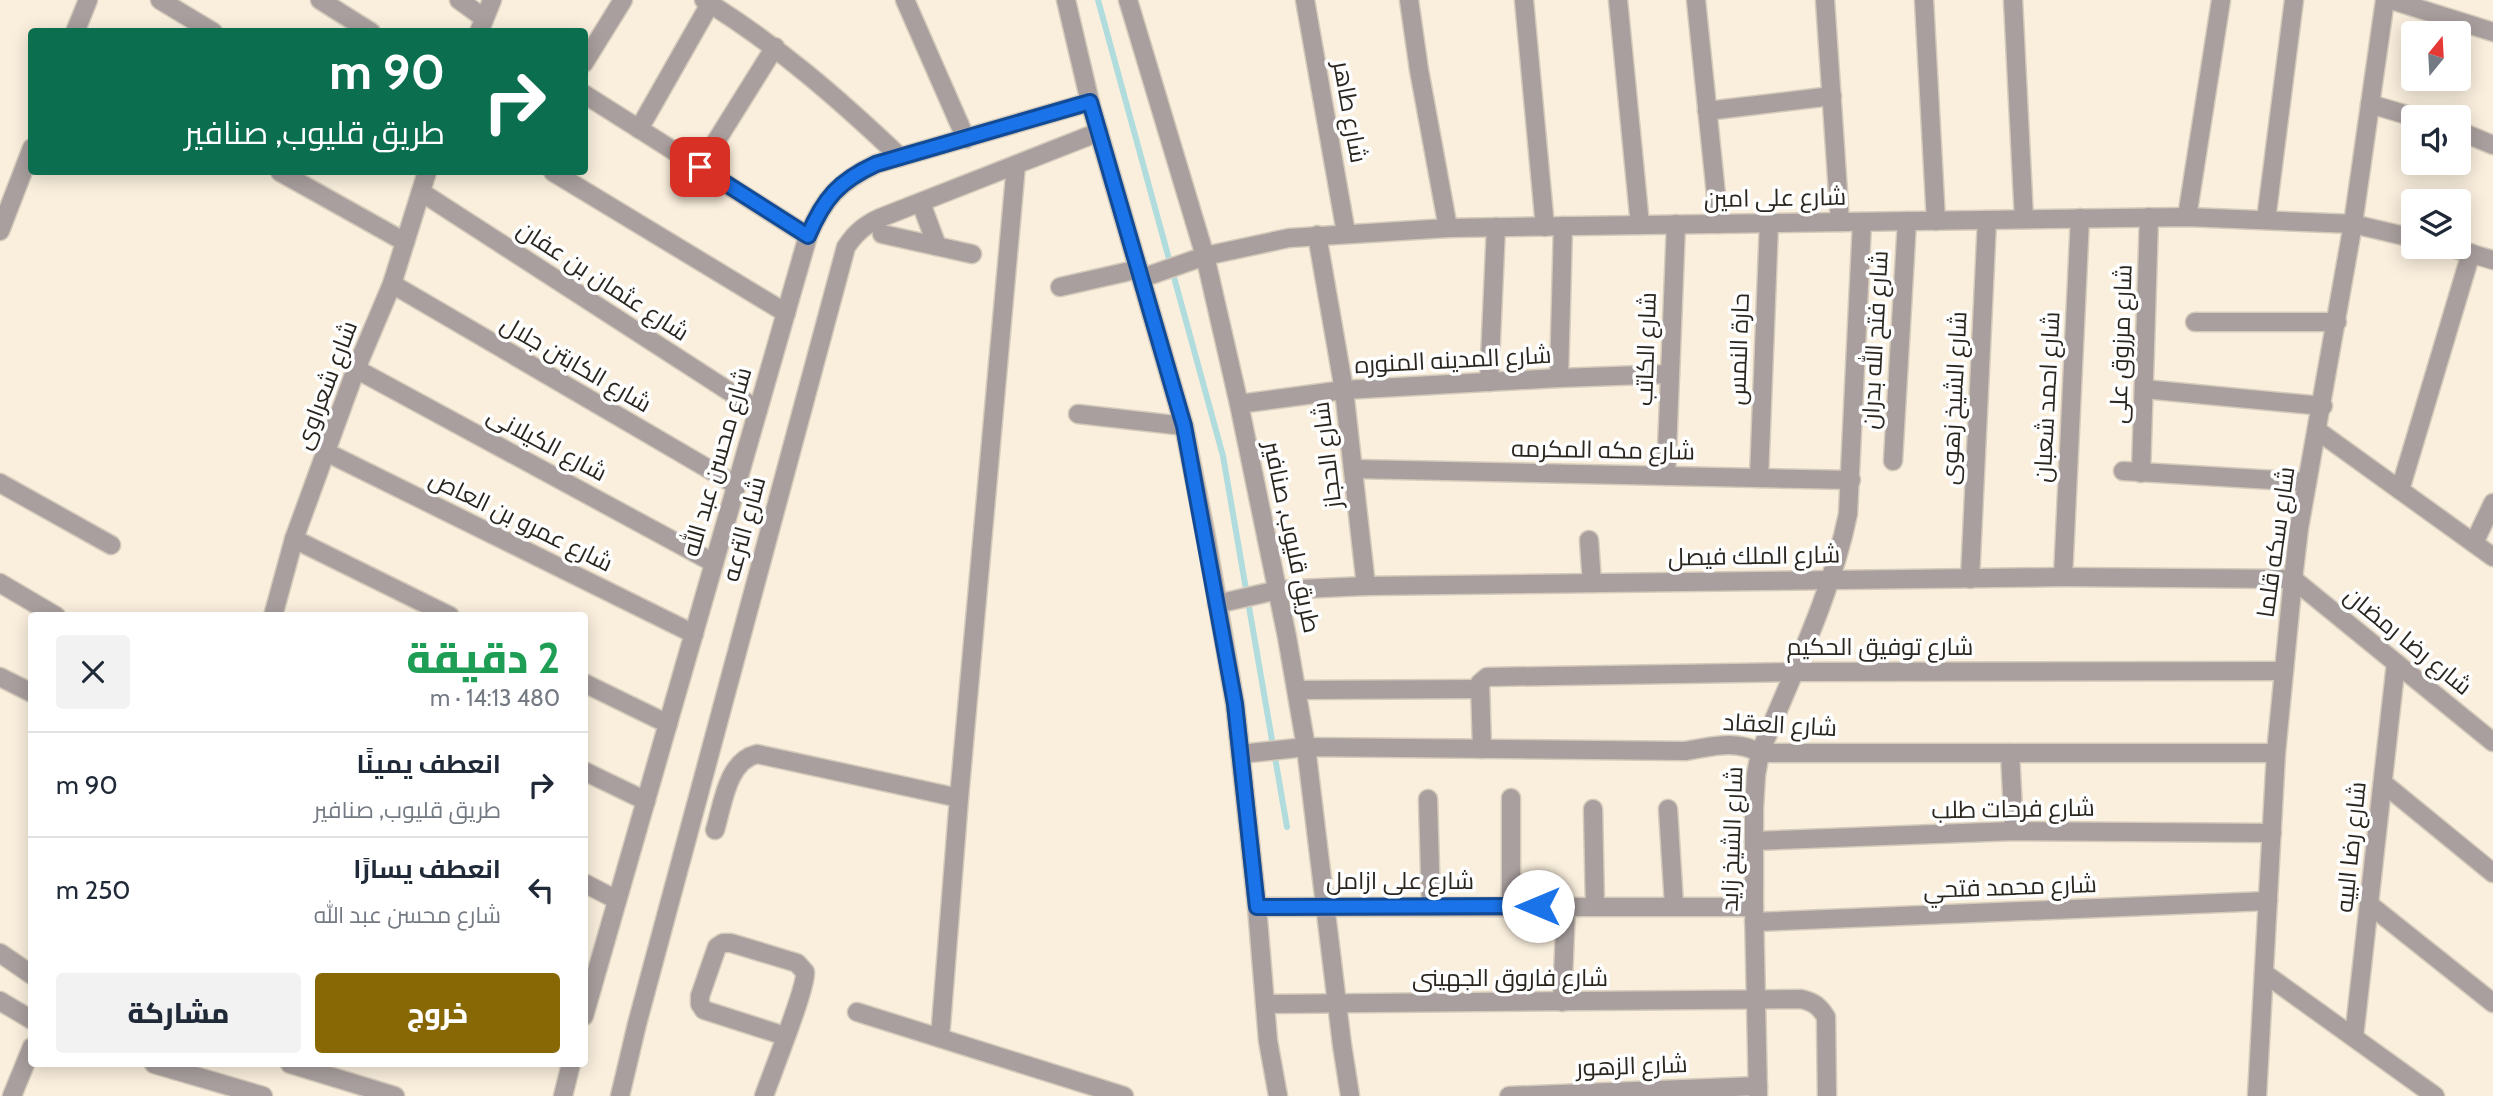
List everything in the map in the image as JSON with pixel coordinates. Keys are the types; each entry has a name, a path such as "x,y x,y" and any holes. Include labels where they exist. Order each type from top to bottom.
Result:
{"street":[{"path":"77,28 88,0"},
{"path":"160,0 206,28"},
{"path":"320,0 365,28"},
{"path":"459,0 482,27 492,0"},
{"path":"588,57 623,0"},
{"path":"905,0 966,139"},
{"path":"1066,0 1090,102 1184,426 1235,704 1257,907 1268,1041 1278,1096"},
{"name":"طريق قليوب, صنافير","path":"1128,0 1205,256 1278,590 1298,690 1350,1096"},
{"name":"شارع طاهر","path":"1305,0 1346,233"},
{"path":"1409,0 1448,228"},
{"path":"1524,0 1545,227"},
{"path":"1618,0 1640,225"},
{"path":"1696,0 1719,224"},
{"path":"1825,0 1840,222"},
{"path":"1924,0 1936,221"},
{"path":"2013,0 2024,219"},
{"path":"2187,217 2221,0"},
{"path":"2266,220 2294,0"},
{"name":"شارع سكه قلما","path":"2257,1096 2276,753 2293,579 2307,482 2323,406 2353,224 2385,0"},
{"path":"2391,0 2493,32"},
{"path":"639,129 707,2 775,47 854,113 900,157"},
{"path":"700,167 775,47"},
{"path":"588,96 808,236"},
{"path":"1707,111 1832,96"},
{"name":"شارع محسن عبد الله","path":"588,1001 808,236 818,212 833,191 853,175 876,164 1090,102"},
{"path":"2370,104 2401,113"},
{"name":"شارع الترعه","path":"620,1096 640,1010 846,247 866,224 1099,132"},
{"path":"2471,136 2493,145"},
{"path":"0,231 28,158"},
{"path":"940,1038 1016,165"},
{"path":"286,175 405,242"},
{"name":"شارع شعراوى","path":"274,612 294,539 356,369 392,284 426,175"},
{"path":"558,175 786,313"},
{"name":"شارع عثمان بن عفان","path":"422,192 758,410"},
{"path":"921,203 937,246"},
{"name":"شارع مرزوق على","path":"2149,217 2144,389 2132,472 2307,482"},
{"name":"شارع على امين","path":"1060,287 1141,273 1289,238 1448,228 2187,217 2353,224 2401,234"},
{"name":"شارع احمد شعبان","path":"2063,577 2080,218"},
{"name":"شارع الشيخ زهوى","path":"1970,579 1987,220"},
{"name":"شارع فتح الله بدران","path":"1893,461 1907,221"},
{"name":"شارع الشيخ زايد","path":"1758,1091 1754,914 1756,775 1760,753 1831,579 1846,525 1851,480 1863,222"},
{"name":"حارة النمس","path":"1759,478 1769,223"},
{"name":"شارع الكاتب","path":"1665,476 1676,225"},
{"path":"1559,378 1563,226"},
{"path":"1489,382 1496,227"},
{"path":"882,234 972,254"},
{"name":"شارع الحجاز","path":"1317,235 1344,390 1355,469 1366,586"},
{"path":"2471,253 2493,260"},
{"path":"2400,490 2469,259"},
{"name":"شارع الكابتن جلال","path":"392,284 736,485"},
{"path":"2195,321 2337,322"},
{"name":"شارع الكيلانى","path":"356,369 714,562"},
{"name":"شارع المدينه المنوره","path":"1239,404 1344,390 1670,374"},
{"path":"2144,389 2323,406"},
{"path":"1079,414 1184,426"},
{"path":"2318,431 2493,557"},
{"name":"شارع عمرو بن العاص","path":"326,452 694,634"},
{"name":"شارع مكه المكرمه","path":"1355,469 1851,480"},
{"path":"0,483 111,545"},
{"path":"2474,543 2493,503"},
{"path":"294,539 442,612"},
{"path":"1589,540 1591,583"},
{"name":"شارع الملك فيصل","path":"1217,604 1278,590 1366,586 2063,577 2293,579"},
{"name":"شارع رضا رمضان","path":"2293,579 2493,742"},
{"path":"0,583 49,612"},
{"name":"شارع رضا البيه","path":"2354,1037 2396,663"},
{"name":"شارع توفيق الحكيم","path":"1298,690 1480,686 1487,677 1793,672 2284,671"},
{"path":"0,677 28,691"},
{"path":"588,684 668,724"},
{"path":"1480,686 1482,749"},
{"name":"شارع العقاد","path":"1241,754 1306,747 1685,751 1728,744 1740,745 1760,753 2276,753"},
{"path":"2010,753 2014,831"},
{"path":"715,830 734,771 739,762 747,756 757,754 959,798"},
{"path":"588,773 646,801"},
{"path":"2383,783 2493,873"},
{"path":"1511,798 1511,906"},
{"path":"1427,799 1431,906"},
{"path":"1593,809 1595,906"},
{"path":"1668,809 1674,905"},
{"name":"شارع فرحات طلب","path":"1754,841 2014,831 2272,833"},
{"path":"588,885 617,901"},
{"name":"شارع محمد فتحي","path":"1754,914 2268,901"},
{"path":"1562,1002 1566,905"},
{"name":"شارع على ازامل","path":"1257,907 1674,905 1754,914"},
{"path":"2370,905 2493,1003"},
{"path":"764,1096 806,977 797,963 731,943 716,947 700,996 700,1004 704,1010 785,1036"},
{"path":"0,953 28,972"},
{"path":"2264,973 2435,1096"},
{"name":"شارع فاروق الجهينى","path":"1265,1004 1801,999 1812,1001 1821,1008 1826,1017 1827,1096"},
{"path":"0,1001 28,1018"},
{"path":"857,1012 1124,1096"},
{"path":"12,1096 28,1057"},
{"path":"164,1067 263,1096"},
{"path":"300,1067 395,1096"},
{"path":"563,1096 571,1067"},
{"name":"شارع الزهور","path":"1509,1096 1758,1091"}],"waterway":[{"path":"1098,0 1223,456 1287,827"}],"route":[{"path":"700,167 808,236 818,212 833,191 853,175 876,164 1090,102 1184,426 1235,704 1257,907 1538,906"}]}
